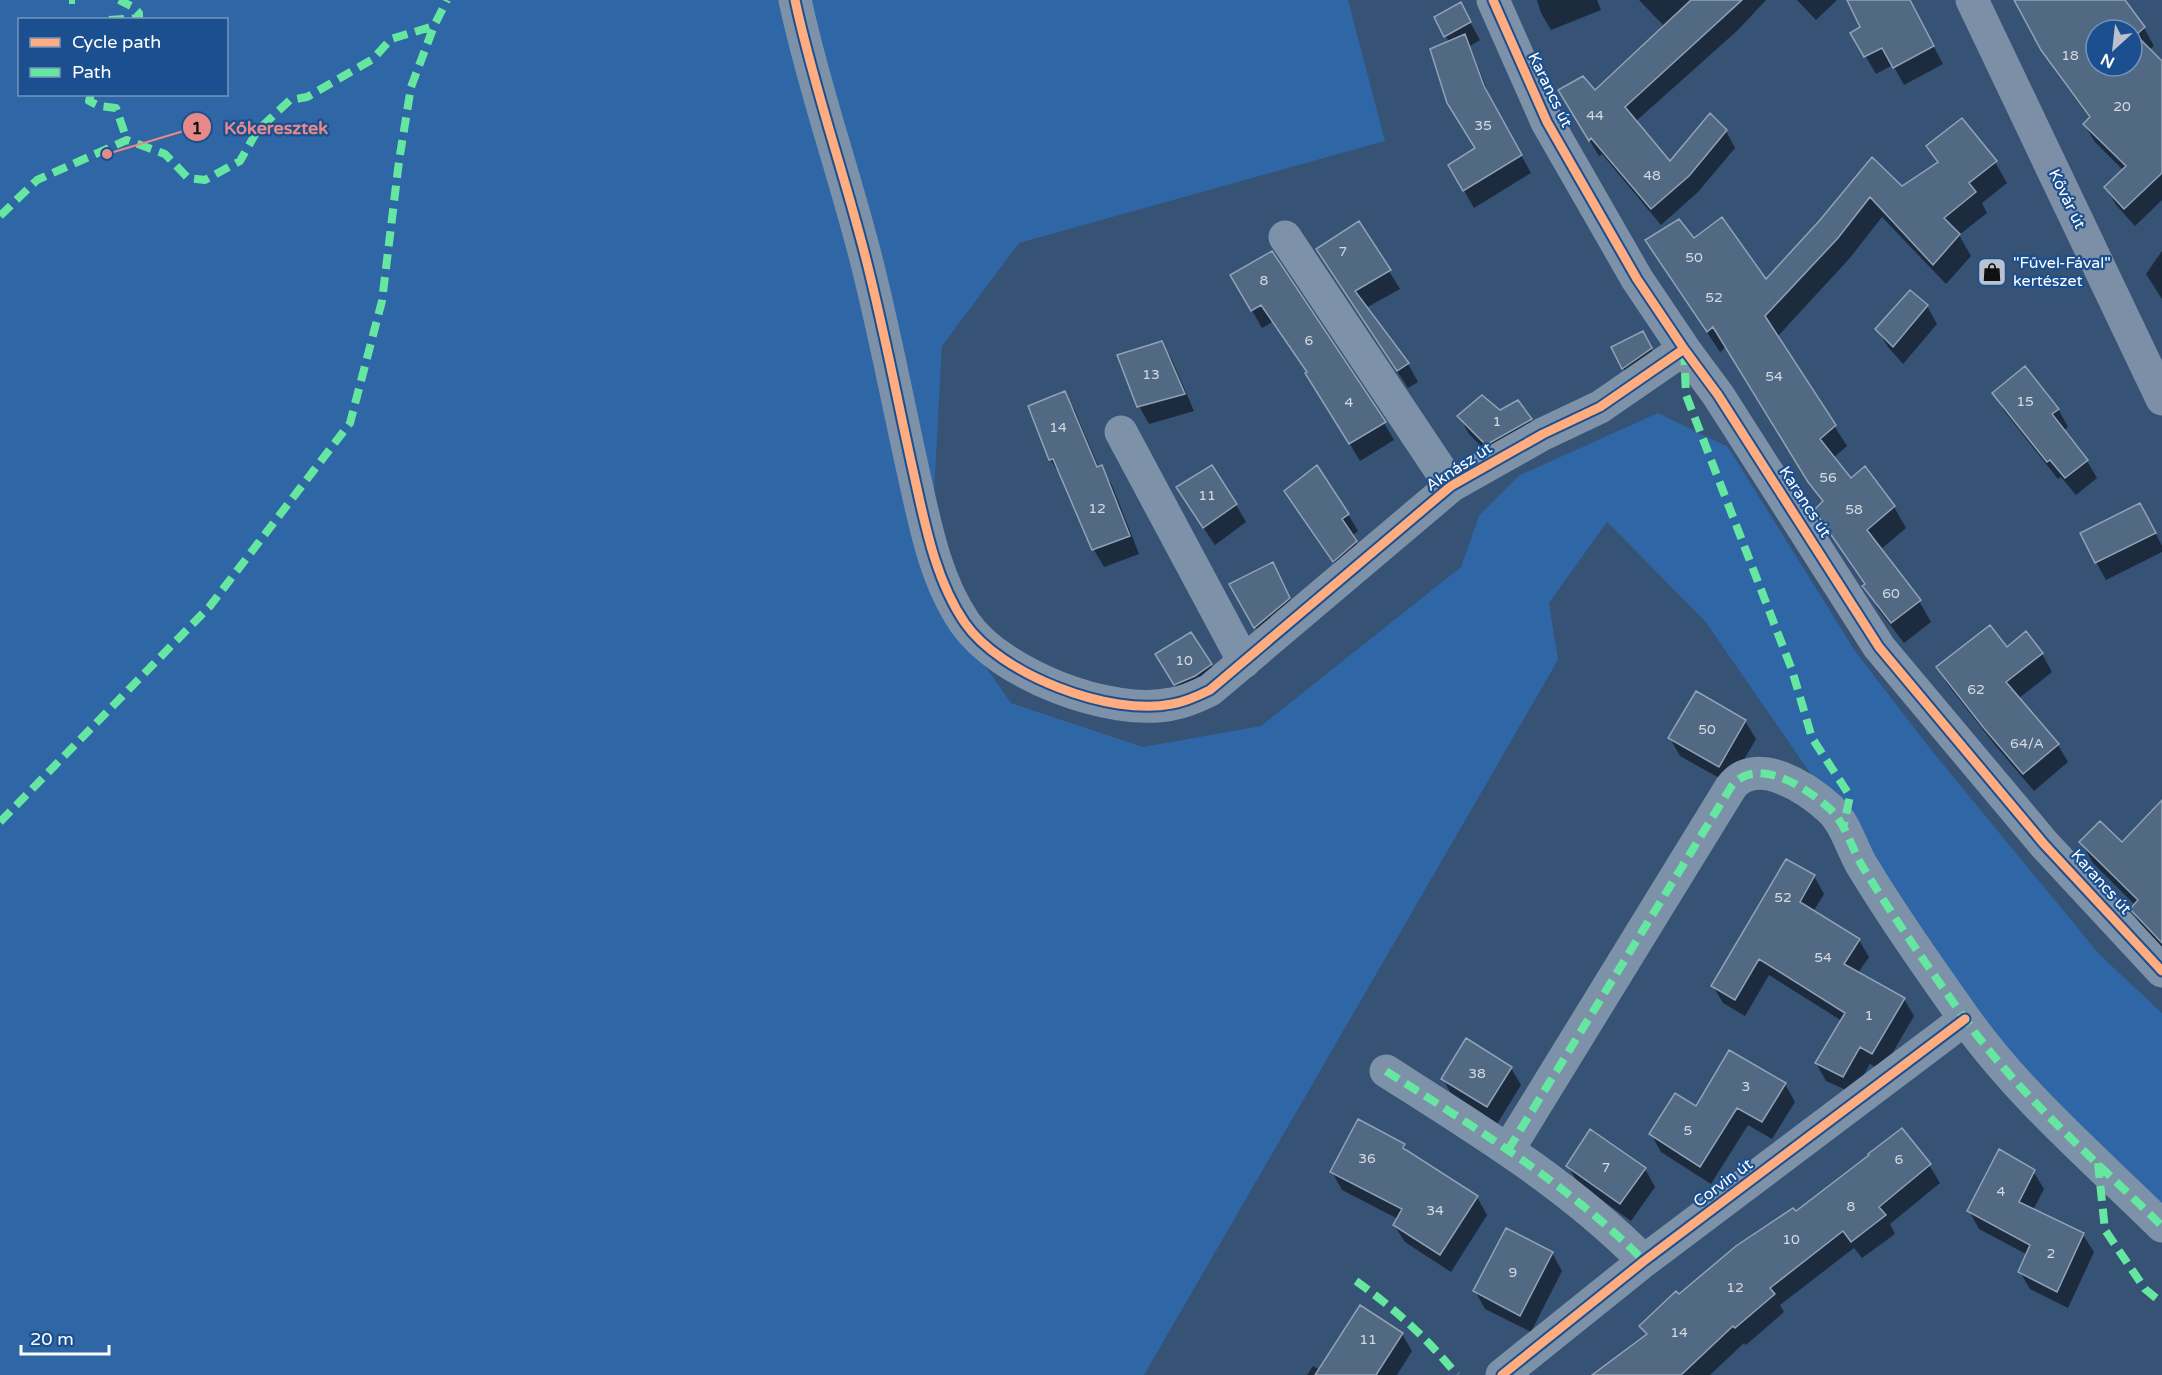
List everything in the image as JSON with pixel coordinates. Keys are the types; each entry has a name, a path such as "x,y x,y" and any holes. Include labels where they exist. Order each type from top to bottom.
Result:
{"main road":[{"name":"Kővár út","path":"1972,0 2162,399"}],"street":[{"name":"Aknász út","path":"795,0 867,263 919,496 943,582 966,625 997,655 1035,676 1078,695 1126,706 1171,705 1210,690 1451,486 1533,439 1600,406 1684,349"},
{"name":"Karancs út","path":"1493,0 1547,122 1637,279 1718,395 1879,647 2044,844 2162,971"},
{"name":"Aknász út","path":"1286,237 1451,486"},
{"path":"1121,432 1244,662"},
{"path":"1508,1150 1727,793 1736,780 1749,774 1767,774 1783,778 1804,789 1831,809 1861,863 1896,917 1965,1019 1991,1053 2032,1098 2162,1226"},
{"name":"Corvin út","path":"1502,1375 1644,1261 1965,1019"},
{"path":"1386,1071 1508,1150 1584,1205 1644,1261"}],"shaded area":[{"path":"0,0 1348,0 1385,141 1019,243 942,346 929,585 1011,703 1143,747 1261,726 1461,567 1479,516 1520,475 1658,413 1728,447 1855,651 1932,751 2099,954 2162,1013 2162,1226 2039,1104 1705,621 1607,522 1549,603 1558,660 1144,1375 0,1375"}],"building":[{"path":"1691,0 1742,0 1625,107 1670,161 1710,113 1727,130 1689,176 1651,209 1591,138 1589,141 1558,90 1583,76 1595,90"},
{"path":"1847,0 1910,0 1934,46 1893,68 1882,48 1864,57 1850,33 1860,27"},
{"path":"2014,0 2125,0 2138,18 2084,18 2084,78 2144,78 2144,43 2162,61 2162,173 2124,209 2104,187 2126,166 2083,124 2090,117 2041,50"},
{"path":"1461,2 1471,22 1444,37 1434,17"},
{"path":"1465,34 1484,86 1522,155 1463,191 1448,165 1475,148 1447,103 1430,49"},
{"path":"1962,118 1997,161 1969,183 1976,192 1944,218 1960,234 1933,265 1870,197 1838,238 1765,316 1836,425 1820,439 1851,478 1865,466 1895,506 1867,530 1921,600 1891,623 1862,586 1865,584 1814,510 1823,501 1808,482 1713,327 1707,332 1645,240 1679,219 1694,238 1722,217 1766,279 1820,220 1872,157 1902,186 1938,162 1926,146"},
{"path":"1359,221 1391,270 1355,291 1409,363 1397,371 1316,249"},
{"path":"1272,251 1386,422 1349,444 1305,373 1307,372 1261,305 1251,311 1230,275"},
{"path":"1910,290 1928,305 1893,347 1875,329"},
{"path":"1643,331 1652,348 1622,369 1611,347"},
{"path":"1162,341 1185,394 1137,407 1117,355"},
{"path":"2025,366 2059,409 2052,414 2088,460 2065,478 2050,460 2047,462 1992,393"},
{"path":"1065,391 1097,467 1102,465 1130,536 1092,550 1053,459 1049,460 1028,406"},
{"path":"1482,395 1500,410 1518,400 1532,419 1486,445 1457,416"},
{"path":"1212,465 1237,504 1203,528 1176,487"},
{"path":"1317,465 1349,514 1342,519 1357,541 1333,562 1284,491"},
{"path":"2140,503 2156,533 2095,563 2080,533"},
{"path":"1273,562 1290,598 1254,628 1229,584"},
{"path":"1990,625 2007,647 2026,631 2043,653 2006,682 2059,744 2023,774 1936,667"},
{"path":"1191,632 1212,664 1195,676 1174,685 1155,654"},
{"path":"1696,691 1746,720 1719,767 1668,738"},
{"path":"2162,800 2162,943 2130,909 2138,900 2079,842 2100,821 2122,842"},
{"path":"1786,859 1815,875 1800,902 1860,939 1844,964 1905,998 1872,1054 1860,1047 1843,1077 1815,1063 1845,1013 1759,959 1735,1000 1711,986"},
{"path":"1466,1038 1512,1067 1487,1107 1441,1079"},
{"path":"1729,1050 1786,1083 1762,1122 1737,1108 1700,1167 1649,1134 1675,1093 1696,1106"},
{"path":"1358,1119 1405,1144 1403,1148 1478,1196 1440,1255 1393,1225 1402,1209 1330,1172"},
{"path":"1902,1128 1931,1164 1879,1207 1886,1215 1851,1242 1843,1231 1770,1288 1775,1294 1735,1328 1733,1326 1681,1375 1592,1375 1647,1334 1639,1326 1676,1291 1679,1294 1736,1246 1793,1208 1796,1211"},
{"path":"1590,1129 1646,1168 1620,1204 1566,1166"},
{"path":"1999,1149 2035,1170 2019,1202 2084,1233 2057,1292 2018,1272 2030,1245 1967,1211"},
{"path":"1506,1228 1553,1252 1520,1316 1473,1291"},
{"path":"1360,1305 1403,1333 1376,1375 1315,1375"}],"marked path":[{"path":"69,0 75,0"},
{"path":"119,0 133,7 139,13 139,18"},
{"path":"0,822 210,606 350,423 382,301 399,161 411,87 434,26 447,0"},
{"path":"0,216 37,180 127,140 165,154 188,178 205,180 240,161 257,131 290,100 307,97 373,59 391,39 434,26"},
{"path":"90,96 89,101 99,106 116,108 127,140"},
{"path":"1684,350 1686,395 1792,670 1812,738 1850,796 1843,829"},
{"path":"1508,1150 1731,787 1741,778 1754,774 1767,774 1795,784 1830,809 1844,828 1861,864 1886,903 1986,1047 2033,1100 2162,1226"},
{"path":"1386,1071 1488,1136 1553,1182 1615,1233 1644,1261"},
{"path":"2098,1163 2105,1230 2145,1289 2162,1303"},
{"path":"1356,1281 1410,1324 1457,1375"}],"cycle path":[{"path":"795,0 811,66 867,263 921,507 931,548 945,587 965,623 981,642 1003,659 1058,688 1088,698 1118,704 1147,706 1177,703 1210,690 1451,486 1543,434 1600,407 1684,349"},
{"path":"1493,0 1547,122 1637,279 1718,395 1879,647 2044,844 2162,971"},
{"path":"1502,1375 1644,1261 1965,1019"}],"place":[{"name":"Kőkeresztek","path":"107,154"},
{"name":"\"Fűvel-Fával\" kertészet","path":"1992,272"}]}
